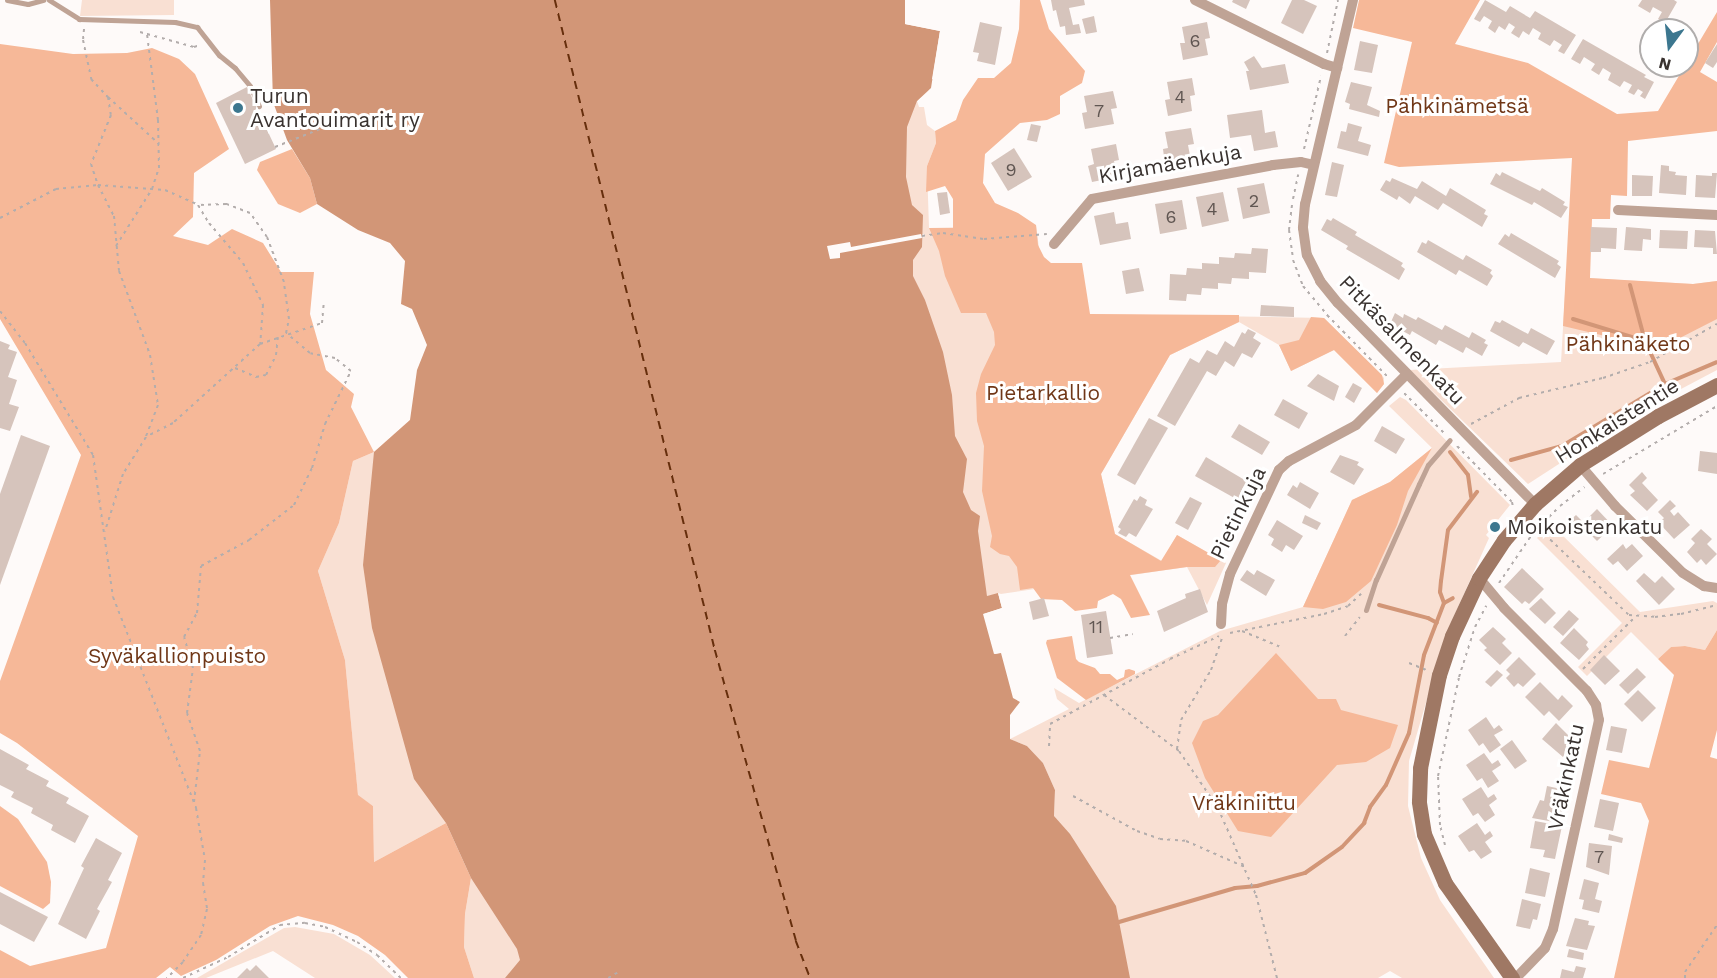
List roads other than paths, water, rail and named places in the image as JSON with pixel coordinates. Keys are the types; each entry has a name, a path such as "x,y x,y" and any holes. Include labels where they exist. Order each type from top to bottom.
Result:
{"street":[{"path":"1194,0 1324,64 1337,68"},
{"name":"Pitkäsalmenkatu","path":"1353,0 1303,214 1307,255 1325,289 1535,504"},
{"name":"Kirjamäenkuja","path":"1054,244 1092,199 1301,162 1314,165"},
{"path":"1618,210 1717,215"},
{"name":"Pietinkuja","path":"1222,629 1222,604 1230,574 1279,470 1289,460 1356,425 1407,374"},
{"name":"Honkaistentie","path":"1514,978 1445,883 1424,834 1419,801 1420,768 1439,675 1452,636 1479,578 1504,540 1535,504 1580,465 1658,416 1717,385"},
{"path":"1580,465 1615,506 1683,573 1704,586 1717,588"},
{"name":"Vräkinkatu","path":"1479,578 1575,678 1596,705 1599,720 1553,928 1545,948 1514,978"}],"lane":[{"path":"7,0 28,4 43,0"},
{"path":"49,0 79,19 175,22 197,27 250,86 259,106"},
{"path":"1366,610 1376,580 1428,465 1450,440"}],"waterway":[{"path":"1630,285 1645,341 1665,384"},
{"path":"1573,319 1645,341"},
{"path":"1511,460 1562,446 1665,384 1717,362"},
{"path":"1450,452 1468,475 1471,497"},
{"path":"1119,922 1235,888 1257,886 1305,873 1342,847 1364,823 1370,807 1386,785 1409,733 1424,655 1444,603 1440,592 1448,530 1477,492"},
{"path":"1444,603 1453,598"},
{"path":"1379,605 1428,618 1437,623"}],"place":[{"name":"Turun Avantouimarit ry","path":"238,108"},
{"name":"Moikoistenkatu","path":"1495,527"}],"park label":[{"name":"Pähkinämetsä","path":"1457,106"},
{"name":"Pähkinäketo","path":"1628,344"},
{"name":"Pietarkallio","path":"1043,393"},
{"name":"Syväkallionpuisto","path":"177,656"},
{"name":"Vräkiniittu","path":"1244,803"}]}
